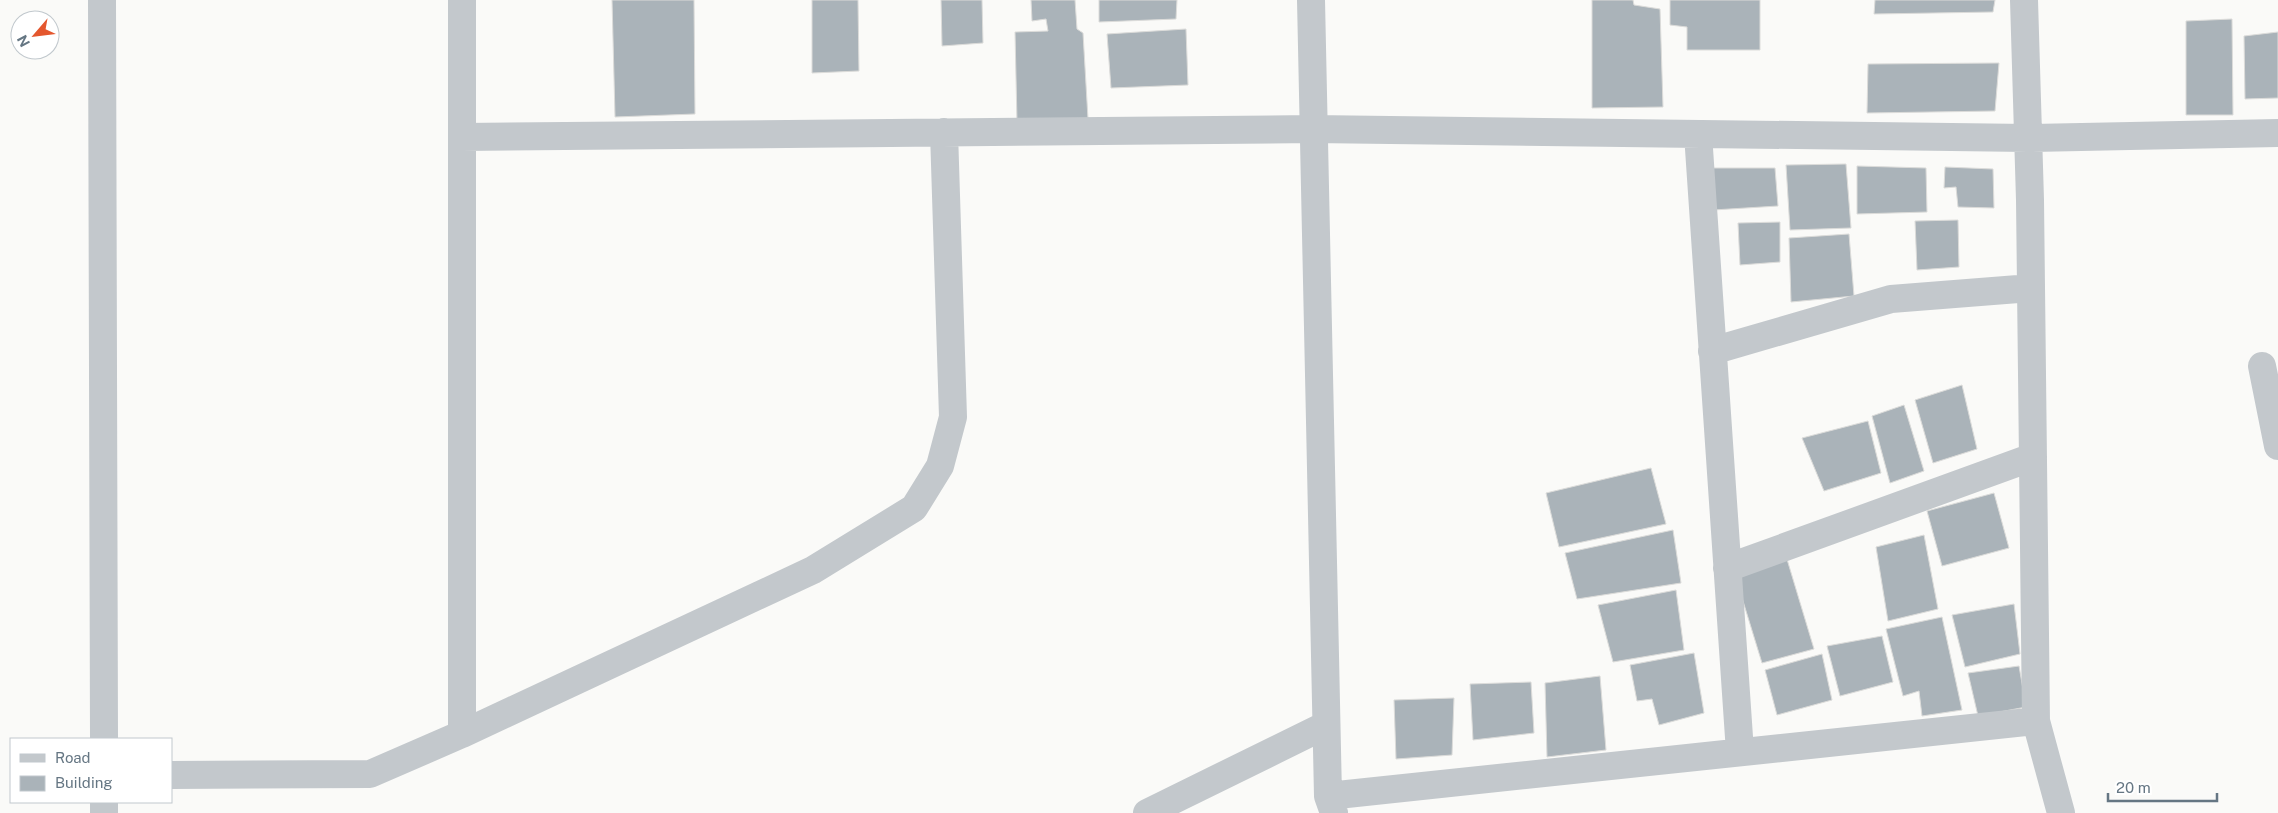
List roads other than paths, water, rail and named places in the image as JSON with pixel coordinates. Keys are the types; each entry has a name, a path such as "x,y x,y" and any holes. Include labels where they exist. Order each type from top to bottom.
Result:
{"street":[{"path":"102,0 104,738"},
{"path":"462,0 462,734"},
{"path":"1311,0 1326,725 1331,804 1740,752 2036,721"},
{"path":"2024,0 2031,288 2036,721 2061,813"},
{"path":"462,137 1314,129 2028,138 2278,133"},
{"path":"172,775 370,774 462,734 813,570 914,508 940,466 952,417 944,132"},
{"path":"1698,134 1740,752"},
{"path":"1712,351 1891,299 2031,288"},
{"path":"2262,366 2278,446"},
{"path":"1727,568 2033,457"},
{"path":"1147,813 1326,725"}]}
